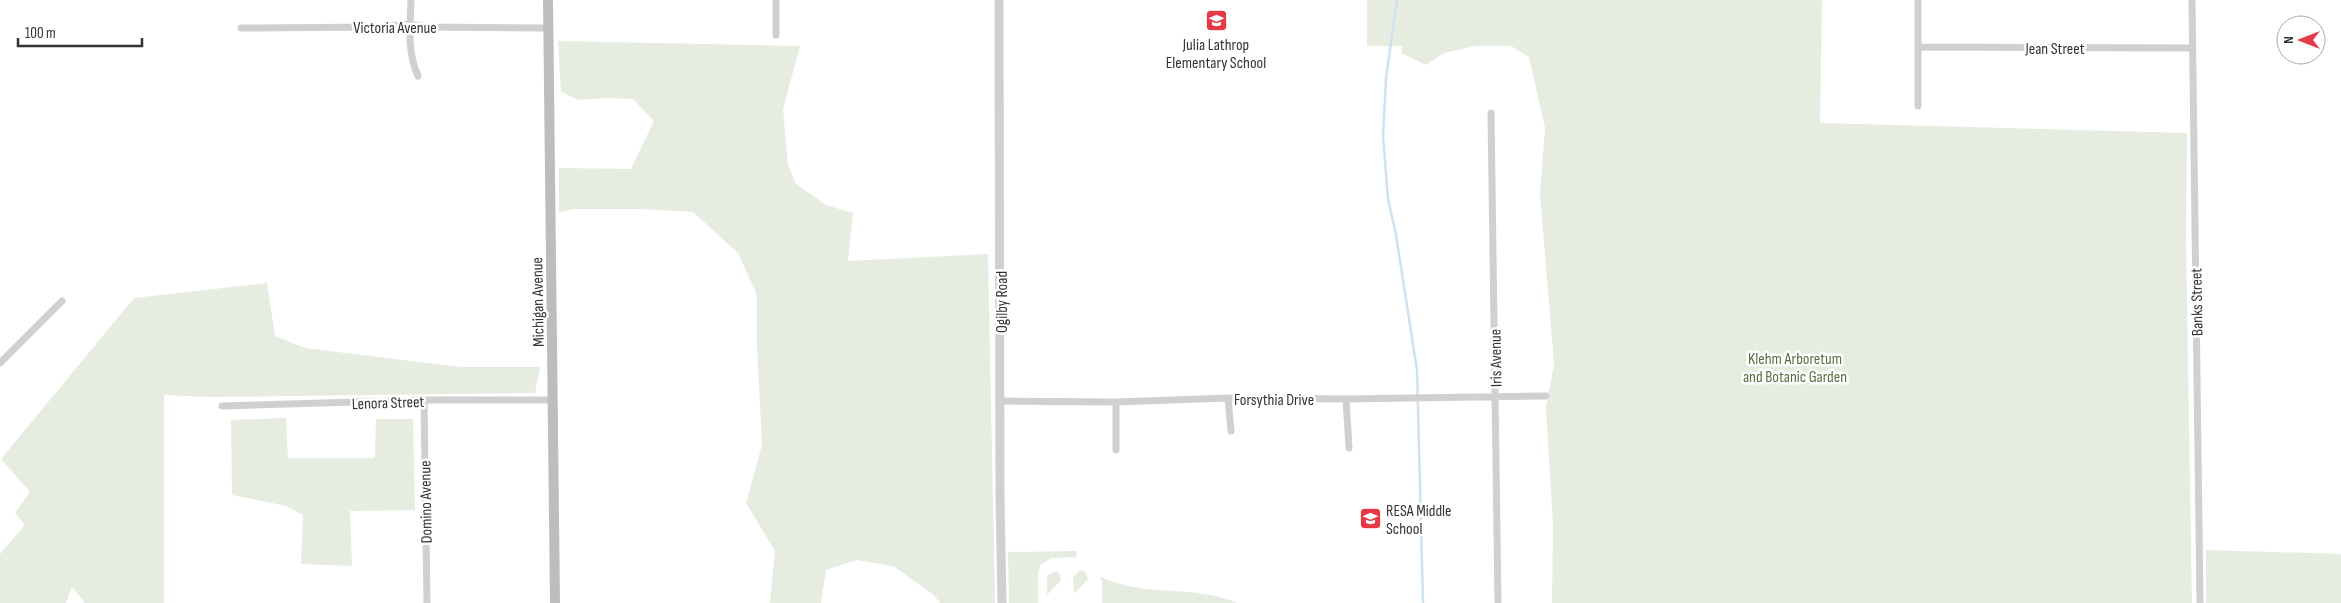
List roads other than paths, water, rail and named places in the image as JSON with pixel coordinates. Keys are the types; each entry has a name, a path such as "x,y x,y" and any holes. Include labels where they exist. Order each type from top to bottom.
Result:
{"main road":[{"name":"Michigan Avenue","path":"548,0 555,603"}],"street":[{"path":"411,0 408,38 418,76"},
{"path":"776,0 776,35"},
{"name":"Ogilby Road","path":"999,0 1002,603"},
{"path":"1918,0 1918,106"},
{"name":"Banks Street","path":"2192,0 2200,603"},
{"name":"Victoria Avenue","path":"241,28 378,27 410,24 426,27 548,28"},
{"name":"Jean Street","path":"1919,47 2192,48"},
{"name":"Iris Avenue","path":"1491,113 1498,603"},
{"path":"0,363 62,301"},
{"name":"Forsythia Drive","path":"1001,401 1116,402 1228,398 1346,399 1546,396"},
{"path":"1228,398 1231,430"},
{"path":"1346,399 1350,448"},
{"name":"Lenora Street","path":"222,406 424,400 554,400"},
{"name":"Domino Avenue","path":"424,400 427,603"},
{"path":"1116,402 1116,450"}],"waterway":[{"path":"1397,0 1386,78 1383,136 1388,199 1396,235 1417,370 1423,603"}],"place":[{"name":"Julia Lathrop Elementary School","path":"1216,20"},
{"name":"RESA Middle School","path":"1370,519"}],"park label":[{"name":"Klehm Arboretum and Botanic Garden","path":"1795,367"}]}
